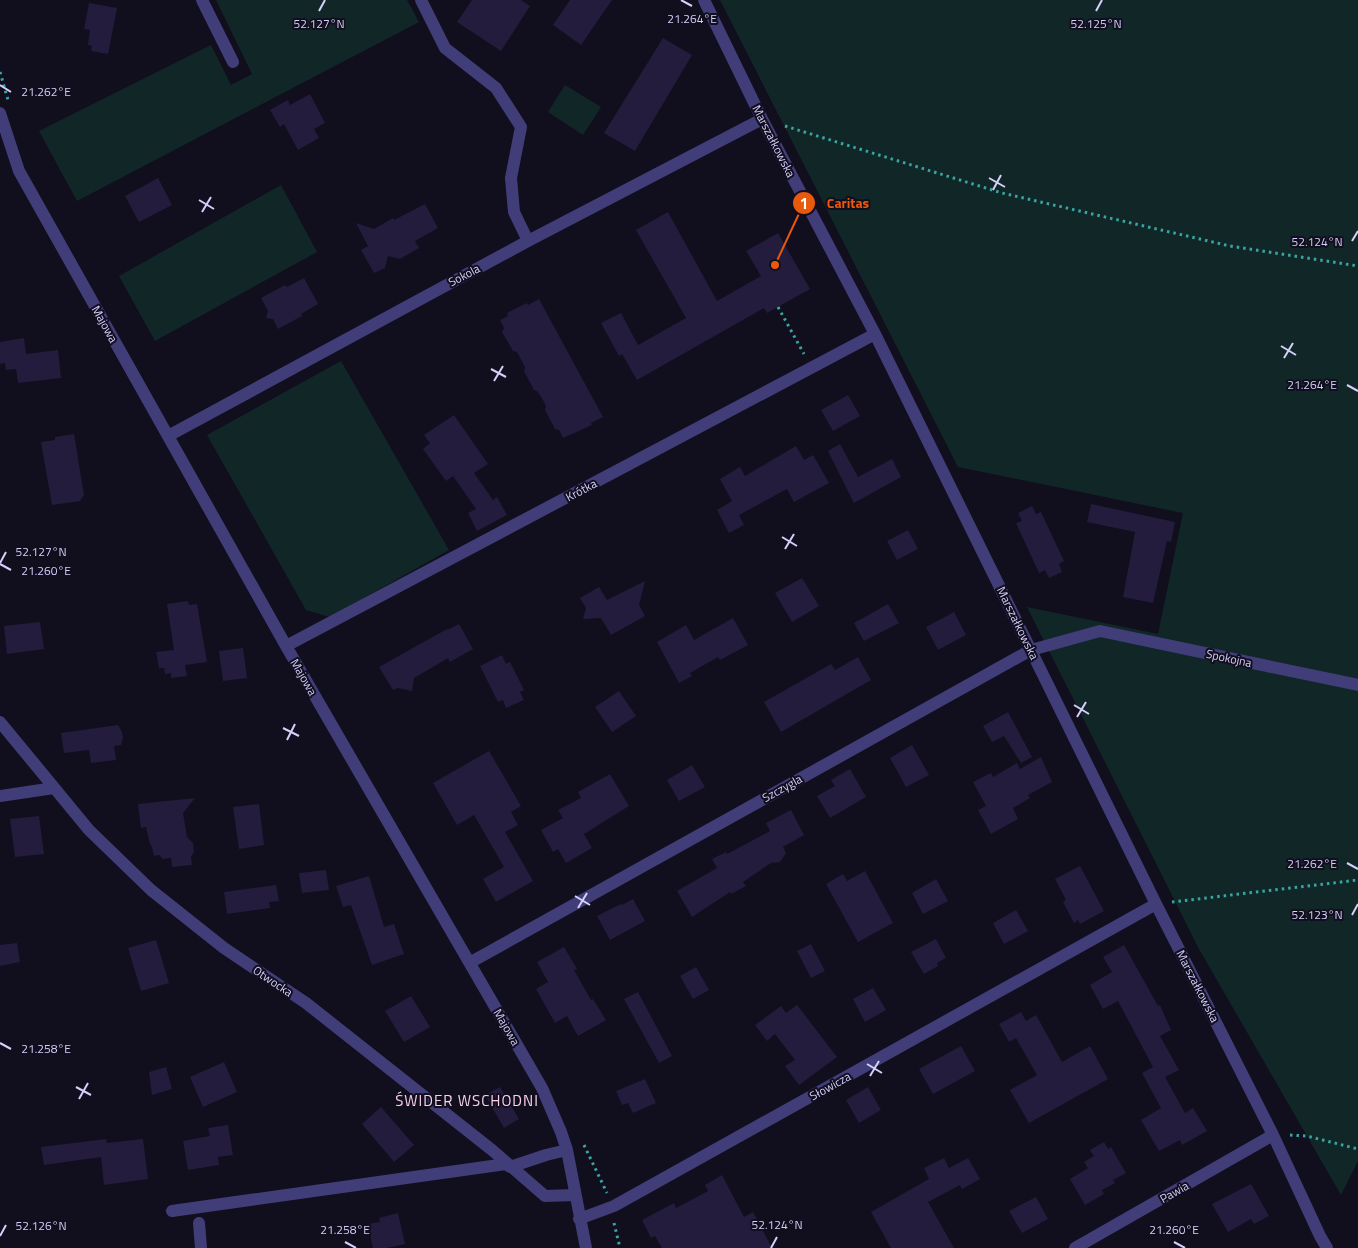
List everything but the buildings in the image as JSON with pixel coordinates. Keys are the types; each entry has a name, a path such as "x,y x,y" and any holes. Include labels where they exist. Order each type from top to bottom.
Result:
{"street":[{"path":"202,0 233,62"},
{"path":"421,0 446,48 496,88 521,127 511,178 514,212 528,241"},
{"name":"Marszałkowska","path":"704,0 762,119 875,334 1156,904 1273,1135 1327,1248"},
{"name":"Majowa","path":"0,113 19,171 286,646 471,962 542,1088 561,1132 566,1150 586,1248"},
{"name":"Sokola","path":"168,436 528,241 762,119"},
{"name":"Krótka","path":"286,646 875,334"},
{"name":"Szczygla","path":"471,962 1031,650 1100,631"},
{"name":"Spokojna","path":"1100,631 1358,685"},
{"name":"Otwocka","path":"0,722 89,830 151,890 224,948 306,1003 492,1150 508,1166 545,1196 575,1195"},
{"path":"0,796 54,788"},
{"name":"Słowicza","path":"579,1219 614,1206 1156,904"},
{"name":"Pawia","path":"1075,1248 1273,1135"},
{"path":"172,1211 508,1166 566,1150"},
{"path":"200,1223 201,1248"}],"path":[{"path":"762,119 1002,193 1230,246 1358,266"},
{"path":"778,307 804,352 808,370"},
{"path":"1156,904 1358,880"},
{"path":"1273,1135 1307,1136 1358,1149"}],"green space":[{"path":"216,0 407,0 419,22 77,201 39,131 211,45 231,85 252,74"},
{"path":"720,0 1358,0 1358,1161 1341,1195 1199,949 1027,607 1158,634 1183,513 958,467"},
{"path":"565,85 601,107 583,135 548,112"},
{"path":"281,185 317,252 155,341 119,276"},
{"path":"341,361 449,550 330,617 306,610 207,435"}],"place":[{"name":"Caritas","path":"775,265"}],"district":[{"name":"ŚWIDER WSCHODNI","path":"467,1100"}]}
